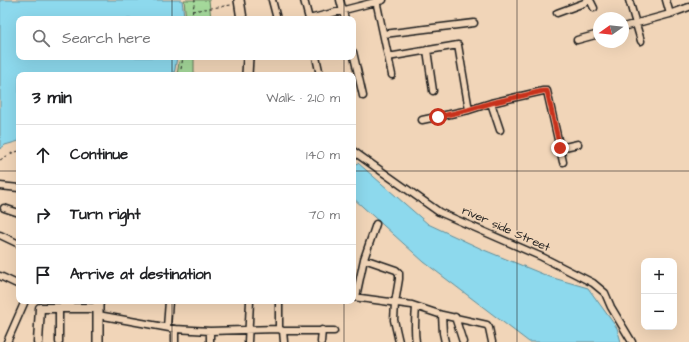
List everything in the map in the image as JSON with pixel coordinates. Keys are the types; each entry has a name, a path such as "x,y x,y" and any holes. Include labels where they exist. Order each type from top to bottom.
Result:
{"main road":[{"path":"240,2 242,16"},
{"path":"246,72 248,60"},
{"path":"98,342 99,308"}],"street":[{"path":"272,0 277,16"},
{"path":"304,0 308,16"},
{"path":"340,0 344,16"},
{"path":"320,16 379,0 392,74"},
{"path":"557,13 589,0 594,8"},
{"path":"630,0 641,42"},
{"path":"666,0 670,14"},
{"path":"629,26 689,7"},
{"path":"384,34 474,23"},
{"path":"577,40 593,36"},
{"path":"388,57 458,45 468,110"},
{"path":"427,50 432,91"},
{"path":"317,60 319,72"},
{"path":"355,60 363,96"},
{"path":"422,120 547,91 563,162"},
{"path":"491,103 500,130"},
{"path":"560,148 578,144"},
{"name":"river side Street","path":"356,153 439,212 542,256 593,283 605,293 611,308 632,342"},
{"path":"0,186 16,188"},
{"path":"4,208 16,212"},
{"path":"356,289 364,259 376,224"},
{"path":"0,235 16,243"},
{"path":"364,259 396,270 399,273 394,320 398,342"},
{"path":"0,276 16,284"},
{"path":"356,297 395,302 488,326 492,342"},
{"path":"7,342 24,304"},
{"path":"167,328 169,304"},
{"path":"248,342 250,304"},
{"path":"279,304 281,330 284,342"},
{"path":"416,307 416,342"},
{"path":"38,342 40,308 99,308 175,329 210,331 334,331"},
{"path":"59,342 60,308"},
{"path":"442,315 445,342"},
{"path":"455,317 463,342"},
{"path":"175,329 175,342"},
{"path":"321,342 322,330"},
{"path":"210,331 210,342"}],"path":[{"path":"191,16 195,0"},
{"path":"192,11 240,2"},
{"path":"180,72 182,60"},
{"path":"0,160 16,152"}],"green space":[{"path":"184,0 209,0 211,16 186,16"},
{"path":"180,60 194,60 194,72 178,72"}],"water":[{"path":"0,0 182,0 184,16 16,16 16,60 176,60 174,72 16,72 16,142 5,145 0,149"},
{"path":"358,163 428,224 484,250 550,277 588,288 617,328 621,342 529,342 424,262 356,201 356,164"}],"route":[{"path":"438,117 491,103 547,91 560,148"}]}
